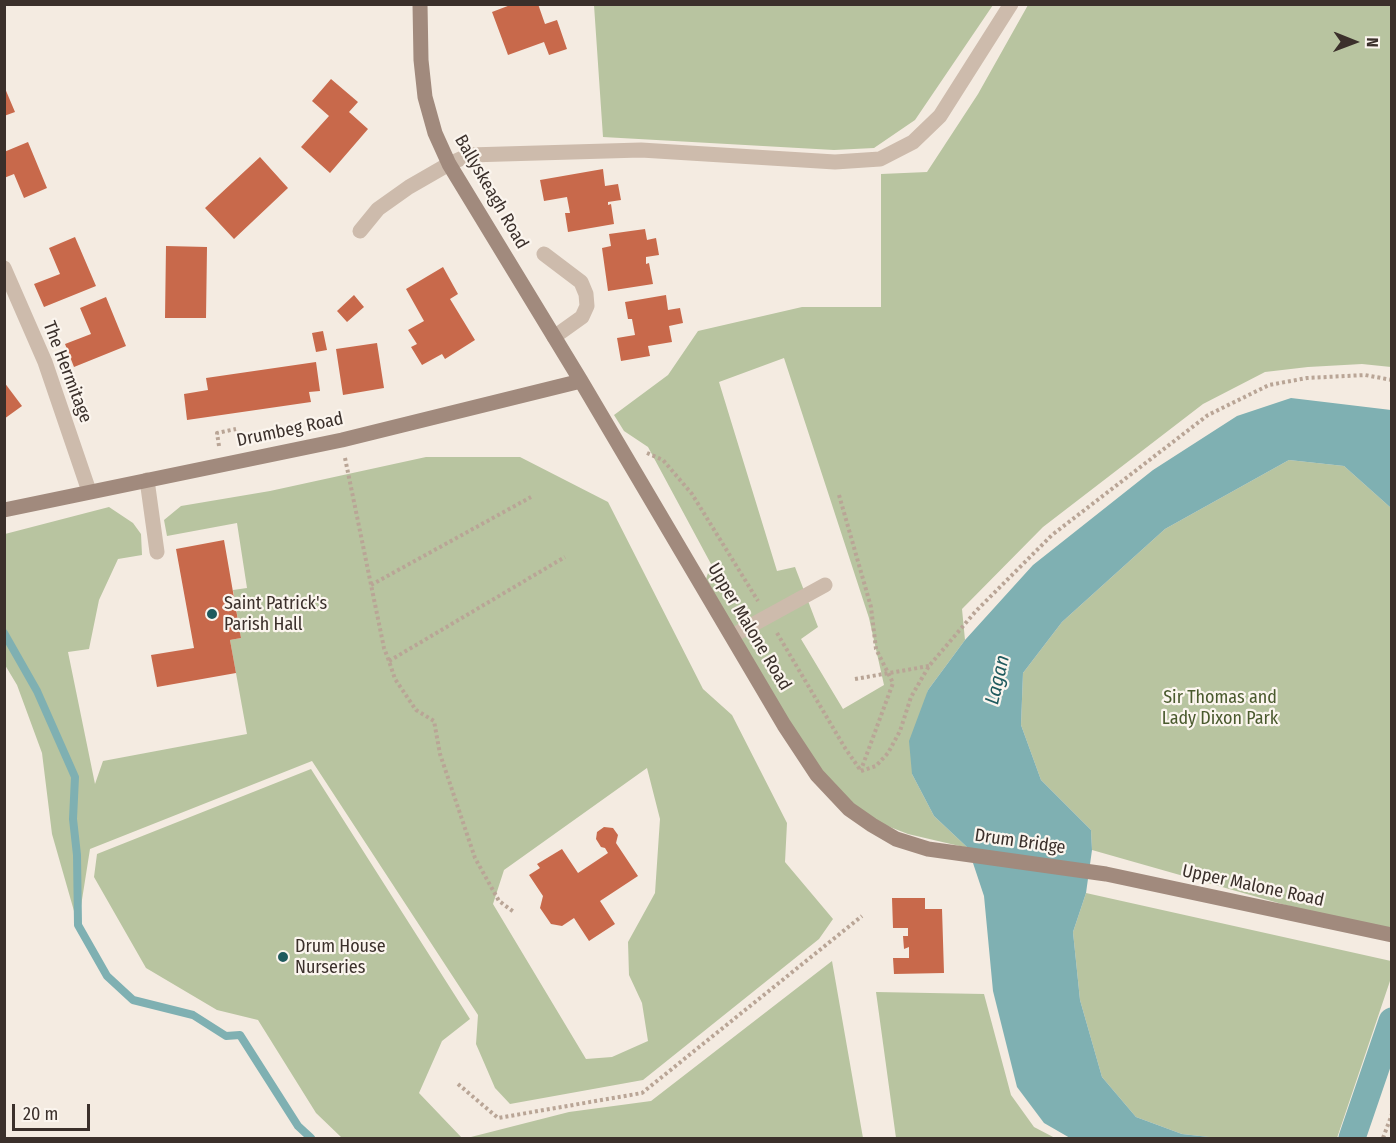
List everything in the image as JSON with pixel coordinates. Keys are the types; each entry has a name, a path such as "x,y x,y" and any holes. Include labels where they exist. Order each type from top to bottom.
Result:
{"main road":[{"name":"Ballyskeagh Road","path":"420,4 421,60 425,97 435,133 449,164 581,381"},
{"name":"Drumbeg Road","path":"4,510 342,440 581,381"},
{"name":"Upper Malone Road","path":"581,381 784,725 817,775 849,809 872,825 896,839 927,849"},
{"name":"Drum Bridge","path":"927,849 1106,874"},
{"name":"Upper Malone Road","path":"1106,874 1392,936"}],"street":[{"path":"360,231 378,209 449,164 470,155 641,150 835,162 880,159 913,141 940,116 1011,4"},
{"path":"544,254 581,282 586,294 587,306 582,317 554,338"},
{"name":"The Hermitage","path":"4,267 45,362 89,491"},
{"path":"147,480 157,552"},
{"path":"732,636 825,585"}],"path":[{"path":"861,771 876,766 888,753 900,731 911,697 929,666 970,618 1052,535 1208,415 1269,385 1307,378 1365,375 1392,380"},
{"path":"217,433 236,429"},
{"path":"342,440 384,648 395,679 416,710 434,721 440,754 475,858 499,901 514,912"},
{"path":"616,440 663,460 692,494 861,771"},
{"path":"839,495 871,607 876,648 893,683 861,771"},
{"path":"371,585 531,497"},
{"path":"389,662 565,556"},
{"path":"855,680 929,666"},
{"path":"458,1084 498,1118 642,1093 862,916"},
{"path":"1383,1138 1392,1114"}],"green space":[{"path":"594,4 993,5 915,120 874,148 834,150 603,137"},
{"path":"1028,5 1391,5 1391,367 1362,364 1265,372 1203,404 1043,527 962,609 965,640 928,690 912,774 934,816 968,848 908,834 877,822 819,776 706,579 711,564 648,447 624,431 614,415 668,375 698,331 802,307 881,307 881,174 927,172 978,94","holes":["784,358 869,618 884,685 843,709 801,639 818,627 795,567 777,571 719,382"]},
{"path":"426,457 520,457 608,502 703,689 732,715 787,823 785,862 833,919 819,939 643,1080 510,1104 495,1088 476,1044 478,1015 312,761 90,849 78,925 52,834 42,753 17,685 5,665 5,534 109,507 133,523 141,534 142,555 118,559 99,600 89,649 68,652 95,784 103,761 247,734 230,640 241,638 233,590 247,588 237,523 167,536 164,520 181,506 270,491","holes":["647,768 660,819 655,893 628,942 629,975 642,1003 648,1041 612,1057 586,1059 493,904 504,870"]},
{"name":"Sir Thomas and Lady Dixon Park","path":"1289,460 1344,466 1391,508 1391,935 1092,850 1091,830 1041,780 1021,725 1023,673 1062,622 1165,529"},
{"path":"311,769 470,1019 442,1041 419,1093 462,1138 342,1138 316,1113 258,1020 217,1010 146,968 94,877 97,854"},
{"path":"1086,893 1391,961 1391,978 1337,1138 1218,1138 1182,1134 1136,1117 1102,1077 1080,1000 1073,932"},
{"path":"832,961 863,1138 467,1138 569,1112 651,1101"},
{"path":"876,992 984,994 1011,1095 1034,1127 1055,1138 896,1138"}],"water":[{"name":"Lagan","path":"1291,398 1391,410 1391,508 1344,466 1289,460 1165,529 1062,622 1023,673 1021,725 1041,780 1091,830 1092,850 1086,893 1073,932 1080,1000 1102,1077 1136,1117 1182,1134 1218,1138 1070,1138 1044,1123 1017,1087 993,991 984,896 968,848 934,816 912,774 909,741 928,690 965,640 1033,565 1153,470 1237,416"}],"building":[{"path":"513,4 538,4 545,24 557,20 567,49 549,55 544,42 508,55 492,12"},
{"path":"331,79 358,102 349,112 368,129 330,173 301,147 329,116 312,101"},
{"path":"4,86 15,112 4,116"},
{"path":"28,142 47,188 24,198 14,174 4,178 4,152"},
{"path":"260,157 288,188 234,239 205,208"},
{"path":"603,169 605,186 618,184 621,200 608,202 608,205 611,204 614,224 568,232 565,213 570,213 567,197 544,201 540,180"},
{"path":"645,229 647,240 656,238 659,255 646,257 653,284 608,291 602,248 611,246 609,234"},
{"path":"75,237 96,286 44,307 34,284 60,274 49,248"},
{"path":"166,246 207,247 206,318 165,318"},
{"path":"443,267 458,294 450,299 475,340 445,359 442,354 422,365 411,347 417,344 408,330 424,321 406,289"},
{"path":"354,295 364,307 347,322 337,311"},
{"path":"666,295 668,310 680,308 683,323 669,326 672,342 648,346 650,356 621,361 617,338 635,335 632,319 628,319 625,302"},
{"path":"106,297 126,346 74,367 65,344 91,334 80,308"},
{"path":"323,331 327,350 316,352 312,333"},
{"path":"377,343 384,388 343,395 336,349"},
{"path":"316,362 320,391 309,392 311,402 187,420 184,394 208,390 206,378"},
{"path":"4,382 22,406 4,419"},
{"name":"Saint Patrick's Parish Hall","path":"224,540 241,638 230,640 236,673 157,687 151,655 194,648 176,549"},
{"path":"604,827 613,828 618,835 616,843 638,876 600,901 615,924 589,941 574,918 562,926 551,924 540,908 543,896 529,875 540,868 537,864 562,849 578,873 608,853 596,839 597,832"},
{"path":"892,898 925,898 925,909 942,909 944,973 894,974 893,958 909,958 909,947 904,949 903,936 908,936 908,928 893,928"}],"waterway":[{"path":"4,633 37,691 75,777 73,819 77,855 78,925 107,976 133,1000 193,1015 226,1036 240,1035 298,1126 311,1138"},
{"path":"1352,1138 1392,1021"}],"place":[{"name":"Saint Patrick's Parish Hall","path":"212,614"},
{"name":"Drum House Nurseries","path":"283,957"}]}
